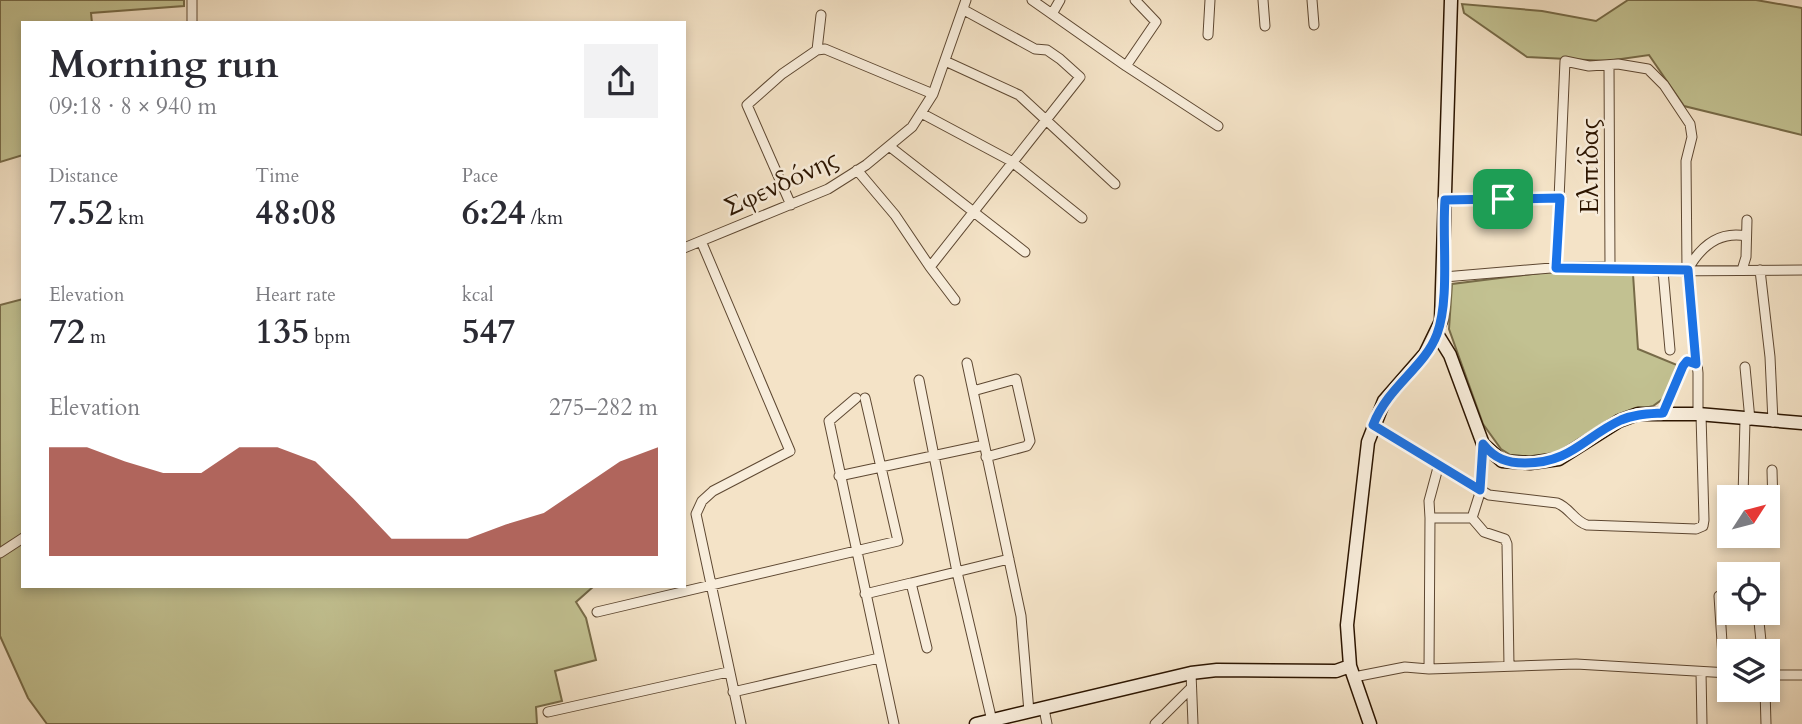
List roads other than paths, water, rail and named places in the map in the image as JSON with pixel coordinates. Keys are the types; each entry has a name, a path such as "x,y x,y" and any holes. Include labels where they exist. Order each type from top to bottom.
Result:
{"street":[{"path":"192,0 192,21"},
{"path":"1032,0 1126,66 1218,125"},
{"path":"1052,14 1060,0"},
{"path":"1126,66 1156,22 1135,0"},
{"path":"1208,35 1210,0"},
{"path":"1263,0 1265,26"},
{"path":"1312,0 1314,25"},
{"path":"1370,724 1352,672 1347,625 1351,574 1373,425 1384,401 1425,354 1437,334 1444,277 1451,0"},
{"path":"930,267 1080,78 1047,51 1035,48 965,5"},
{"name":"Σφενδόνης","path":"686,247 828,189 889,146 923,114 933,94 965,5"},
{"path":"817,50 821,15"},
{"path":"791,205 747,104 782,74 817,50 825,49 933,94"},
{"path":"945,61 1019,95 1115,184"},
{"path":"1373,425 1489,495 1557,503 1566,508 1578,522 1587,525 1696,529 1703,526 1699,415 1688,270 1686,162 1692,137 1690,124 1648,69 1565,61 1556,268"},
{"name":"Ελπίδας","path":"1609,66 1610,267"},
{"path":"923,114 1011,162 1082,218"},
{"path":"889,146 1025,252"},
{"path":"857,170 895,215 955,300"},
{"path":"1445,200 1560,198"},
{"path":"1742,270 1746,257 1746,220"},
{"path":"1688,270 1705,245 1717,238 1746,236"},
{"path":"701,241 790,451 728,481 702,501 696,514 709,586 741,724"},
{"path":"1444,277 1556,268 1610,267 1662,271 1802,270"},
{"path":"1760,270 1770,357 1773,422"},
{"path":"1662,271 1670,350"},
{"path":"1437,334 1450,355 1483,444 1490,454 1514,463 1559,459 1619,421 1638,414 1663,413 1802,423"},
{"path":"1663,413 1683,366 1687,361 1696,364"},
{"path":"967,363 1021,616 1029,712"},
{"path":"1744,485 1747,420 1745,367"},
{"path":"973,391 1016,379 1030,441 1027,446 986,457"},
{"path":"919,380 957,572 972,625 983,723 1191,673 1217,670 1352,672 1405,667 1429,669 1576,664 1717,673"},
{"path":"597,612 855,552 898,541 861,398 829,421 855,552 894,724"},
{"path":"1472,518 1480,490 1483,444"},
{"path":"839,476 984,445"},
{"path":"1429,669 1429,501 1439,464"},
{"path":"1772,470 1772,485"},
{"path":"1430,518 1472,518 1484,532 1505,539 1509,666"},
{"path":"0,552 21,539"},
{"path":"865,594 1009,559"},
{"path":"911,583 927,648"},
{"path":"733,692 879,658"},
{"path":"548,712 728,672"},
{"path":"1701,672 1702,724"},
{"path":"1191,673 1193,724"},
{"path":"1780,675 1802,675"},
{"path":"1155,724 1191,688"},
{"path":"1765,702 1766,724"},
{"path":"1044,709 1046,724"}]}
